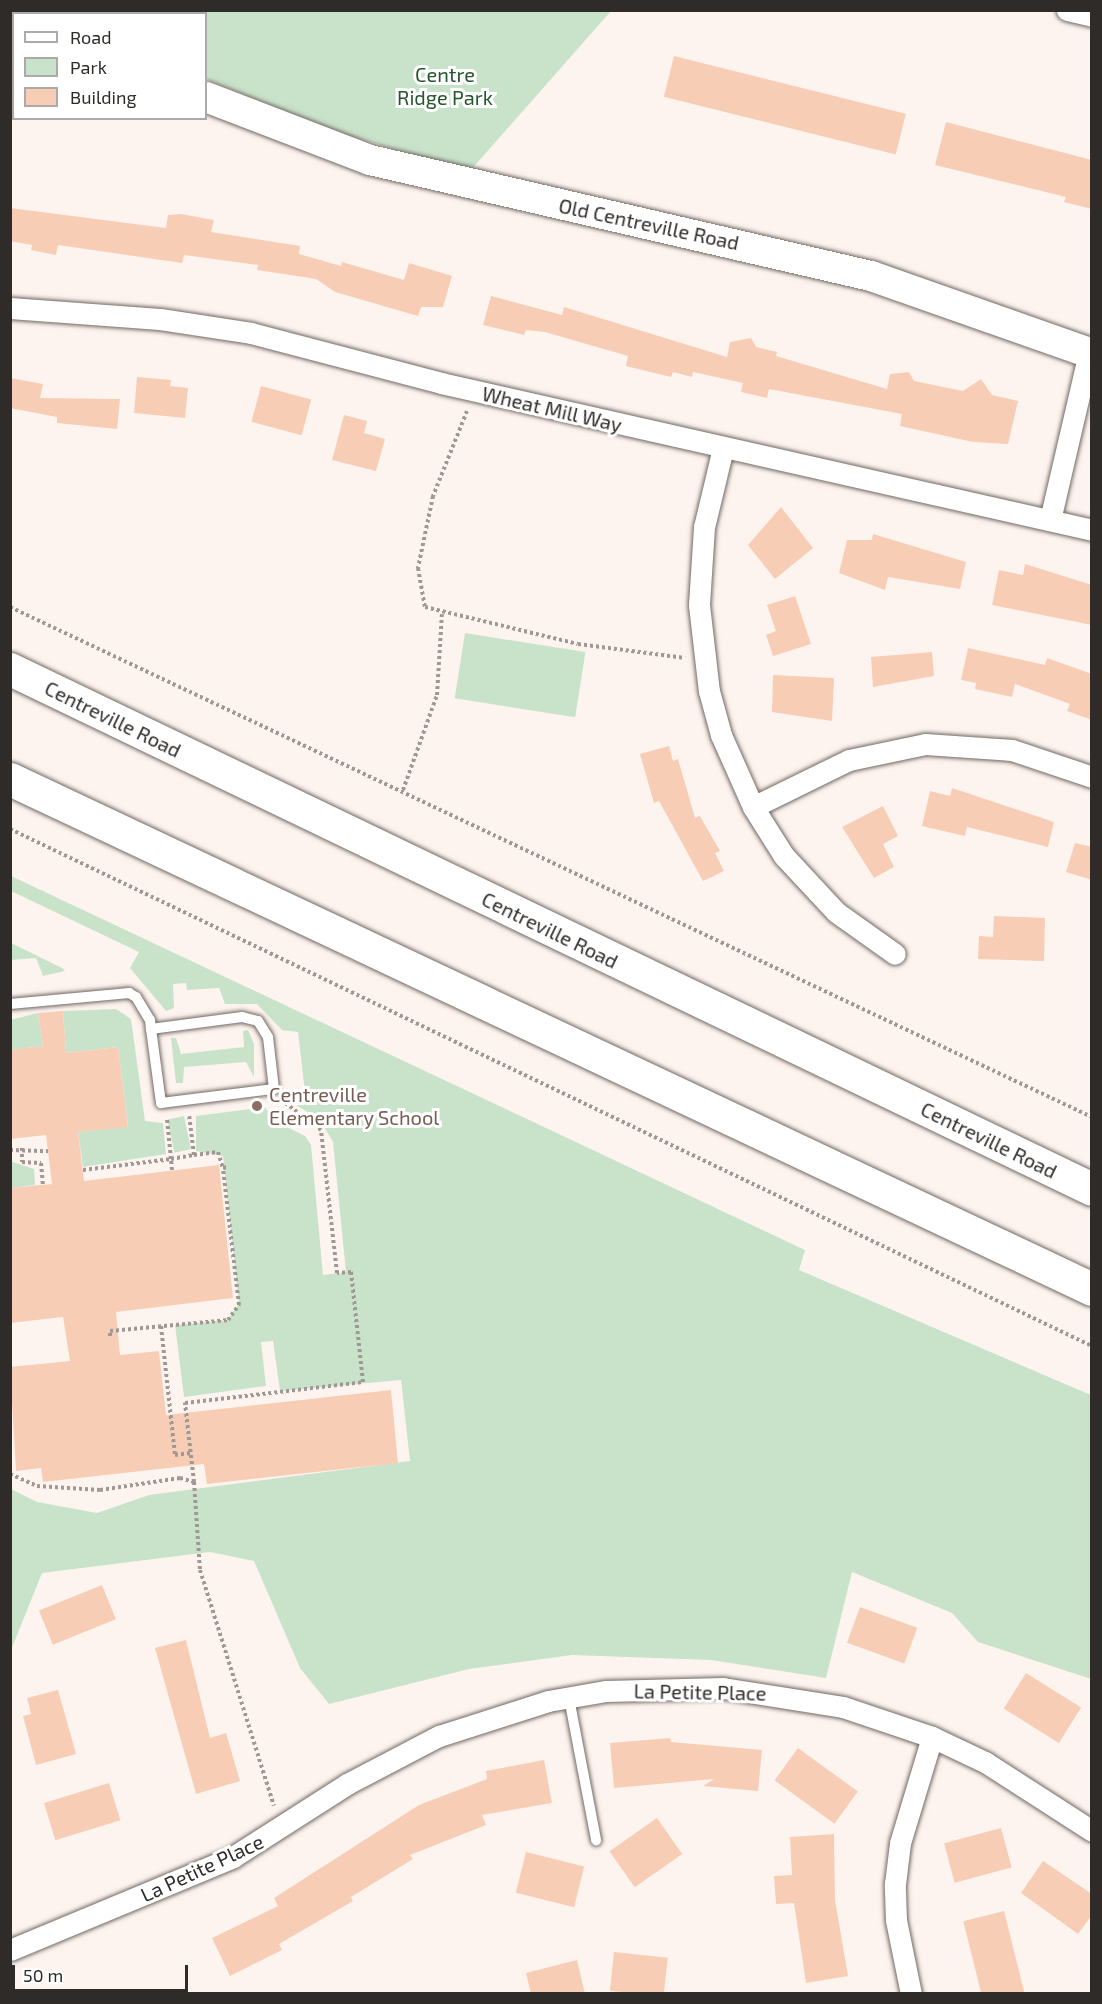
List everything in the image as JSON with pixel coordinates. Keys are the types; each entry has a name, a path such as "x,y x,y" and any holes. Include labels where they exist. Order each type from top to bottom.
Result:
{"highway":[{"name":"Centreville Road","path":"10,669 1092,1189"},
{"path":"10,779 1092,1289"}],"street":[{"path":"1067,10 1092,16"},
{"name":"Old Centreville Road","path":"207,97 370,160 871,276 1090,354"},
{"name":"Wheat Mill Way","path":"10,308 160,319 251,333 471,390 1092,530"},
{"path":"1050,520 1090,354"},
{"path":"723,448 700,567 703,656 721,735 753,807 809,885 895,954"},
{"path":"753,807 849,760 926,744 1012,750 1092,777"},
{"name":"La Petite Place","path":"10,1950 176,1884 287,1825 377,1767 439,1736 569,1698 665,1687 746,1690 843,1707 932,1737 985,1762 1092,1832"},
{"path":"911,1994 896,1920 895,1884 900,1843 932,1737"}],"lane":[{"path":"10,1004 129,993 144,1008 151,1029 161,1103 274,1089 268,1036 258,1021 242,1017 151,1029"},
{"path":"569,1698 596,1840"}],"path":[{"path":"471,390 461,432 443,461 418,568 425,607 442,614 658,658 703,656"},
{"path":"10,607 403,790 1092,1117"},
{"path":"403,790 437,695 442,614"},
{"path":"10,829 1092,1346"},
{"path":"272,1102 284,1100 284,1106 321,1130 337,1273 351,1272 363,1382 185,1403 201,1570 273,1804 287,1825"},
{"path":"158,1116 201,1111"},
{"path":"189,1112 194,1155"},
{"path":"167,1115 172,1170"},
{"path":"10,1150 22,1148 48,1151"},
{"path":"22,1148 22,1161 41,1163 43,1185"},
{"path":"83,1170 218,1152 225,1167 239,1305 228,1320 110,1331 110,1336"},
{"path":"161,1326 175,1455 191,1453"},
{"path":"10,1474 38,1486 100,1490 180,1478 194,1482"}],"green space":[{"name":"Centre Ridge Park","path":"51,11 611,11 470,171 340,133 207,79 207,12"},
{"path":"465,633 585,652 575,717 455,698"},
{"path":"11,876 805,1250 799,1270 1091,1395 1091,1679 978,1642 952,1613 852,1572 826,1678 711,1660 572,1655 469,1669 329,1704 300,1668 254,1561 210,1552 42,1573 11,1650 11,1489 37,1502 97,1513 149,1495 410,1461 401,1380 280,1391 273,1341 261,1342 266,1386 184,1397 175,1325 227,1320 239,1304 223,1156 196,1151 196,1116 265,1107 273,1120 305,1136 311,1145 323,1275 346,1272 333,1142 320,1120 287,1099 305,1092 298,1032 282,1030 257,1004 225,1004 219,988 187,990 186,983 173,984 174,1008 166,1011 130,968 139,952 11,891"},
{"path":"11,943 65,971 43,976 36,958 11,960"},
{"path":"116,1009 131,1019 145,1121 163,1123 166,1154 83,1167 78,1132 128,1126 118,1047 66,1053 63,1011"},
{"path":"38,1013 43,1046 11,1050 10,1020"},
{"path":"248,1030 254,1044 254,1077 246,1062 184,1067 183,1083 176,1083 171,1038 176,1038 181,1054 244,1047 243,1031"},
{"path":"184,1116 191,1149 174,1153 167,1120"},
{"path":"10,1161 34,1169 35,1185 11,1188"}],"building":[{"path":"674,56 906,114 896,155 664,97"},
{"path":"946,122 1092,160 1092,209 1064,202 1066,197 935,165"},
{"path":"10,208 166,228 168,215 181,214 214,220 211,232 300,246 299,254 341,266 342,262 404,280 409,263 452,276 443,307 421,307 418,316 335,292 316,279 257,270 258,265 184,255 182,263 58,245 56,255 31,250 32,245 10,241"},
{"path":"491,296 562,315 564,307 727,357 730,342 751,338 756,347 777,352 776,356 887,389 890,374 909,372 914,381 963,391 981,379 992,395 1018,401 1008,444 973,442 900,426 902,414 769,389 767,398 741,392 743,383 693,372 692,377 673,372 671,377 626,366 628,356 545,332 526,330 524,335 483,325"},
{"path":"137,377 171,380 170,386 188,388 185,418 134,413"},
{"path":"10,378 43,384 40,398 120,399 117,429 57,423 57,417 10,408"},
{"path":"261,386 311,399 302,435 251,422"},
{"path":"344,415 367,421 364,433 385,439 376,471 332,460"},
{"path":"781,507 813,548 775,579 748,545"},
{"path":"873,534 966,562 960,589 888,577 885,590 839,573 847,540 872,540"},
{"path":"1025,564 1092,585 1092,625 992,605 999,570 1023,575"},
{"path":"795,596 811,644 773,656 766,635 776,631 767,605"},
{"path":"968,648 1045,665 1047,658 1092,674 1092,720 1067,711 1070,704 1015,684 1012,697 975,689 976,683 961,680"},
{"path":"932,652 934,676 873,687 871,657"},
{"path":"773,675 834,678 832,721 772,712"},
{"path":"669,746 673,761 678,759 695,818 700,816 720,851 715,853 724,871 703,881 659,801 654,803 640,754"},
{"path":"952,788 1054,822 1048,847 967,827 965,836 922,826 930,791 950,796"},
{"path":"883,806 898,836 883,844 894,867 874,878 842,827"},
{"path":"1075,843 1092,847 1092,880 1066,872"},
{"path":"994,916 1045,918 1044,961 978,959 979,936 993,937"},
{"path":"63,1011 66,1053 118,1047 128,1127 78,1132 84,1181 219,1165 233,1298 116,1312 120,1355 159,1351 166,1415 391,1390 398,1463 207,1484 204,1464 43,1482 41,1468 16,1471 10,1367 70,1361 63,1317 10,1323 10,1188 52,1184 46,1135 10,1139 10,1050 43,1046 38,1013"},
{"path":"102,1585 116,1619 53,1645 39,1610"},
{"path":"860,1607 917,1628 904,1664 847,1643"},
{"path":"186,1640 210,1738 226,1733 240,1781 196,1794 155,1648"},
{"path":"1026,1673 1081,1707 1059,1743 1004,1709"},
{"path":"58,1690 76,1754 36,1765 23,1716 31,1714 27,1698"},
{"path":"670,1738 671,1742 762,1750 758,1791 703,1786 714,1779 614,1788 610,1743"},
{"path":"798,1748 858,1791 834,1824 774,1780"},
{"path":"544,1760 552,1803 482,1815 486,1825 410,1855 413,1859 351,1897 353,1901 279,1944 282,1950 230,1976 212,1938 278,1906 274,1898 419,1805 487,1779 486,1771"},
{"path":"109,1783 120,1820 55,1840 44,1803"},
{"path":"657,1818 682,1854 635,1887 609,1851"},
{"path":"1001,1828 1012,1868 955,1883 944,1843"},
{"path":"834,1834 835,1900 848,1976 806,1983 794,1903 776,1904 774,1876 792,1875 790,1837"},
{"path":"526,1852 584,1867 574,1907 516,1893"},
{"path":"1043,1861 1092,1894 1092,1915 1078,1934 1021,1893"},
{"path":"1004,1911 1025,1993 981,1994 963,1921"},
{"path":"614,1952 668,1958 664,1994 610,1991"},
{"path":"577,1960 585,1994 531,1994 526,1973"}],"place":[{"name":"Centreville Elementary School","path":"257,1106"}]}
